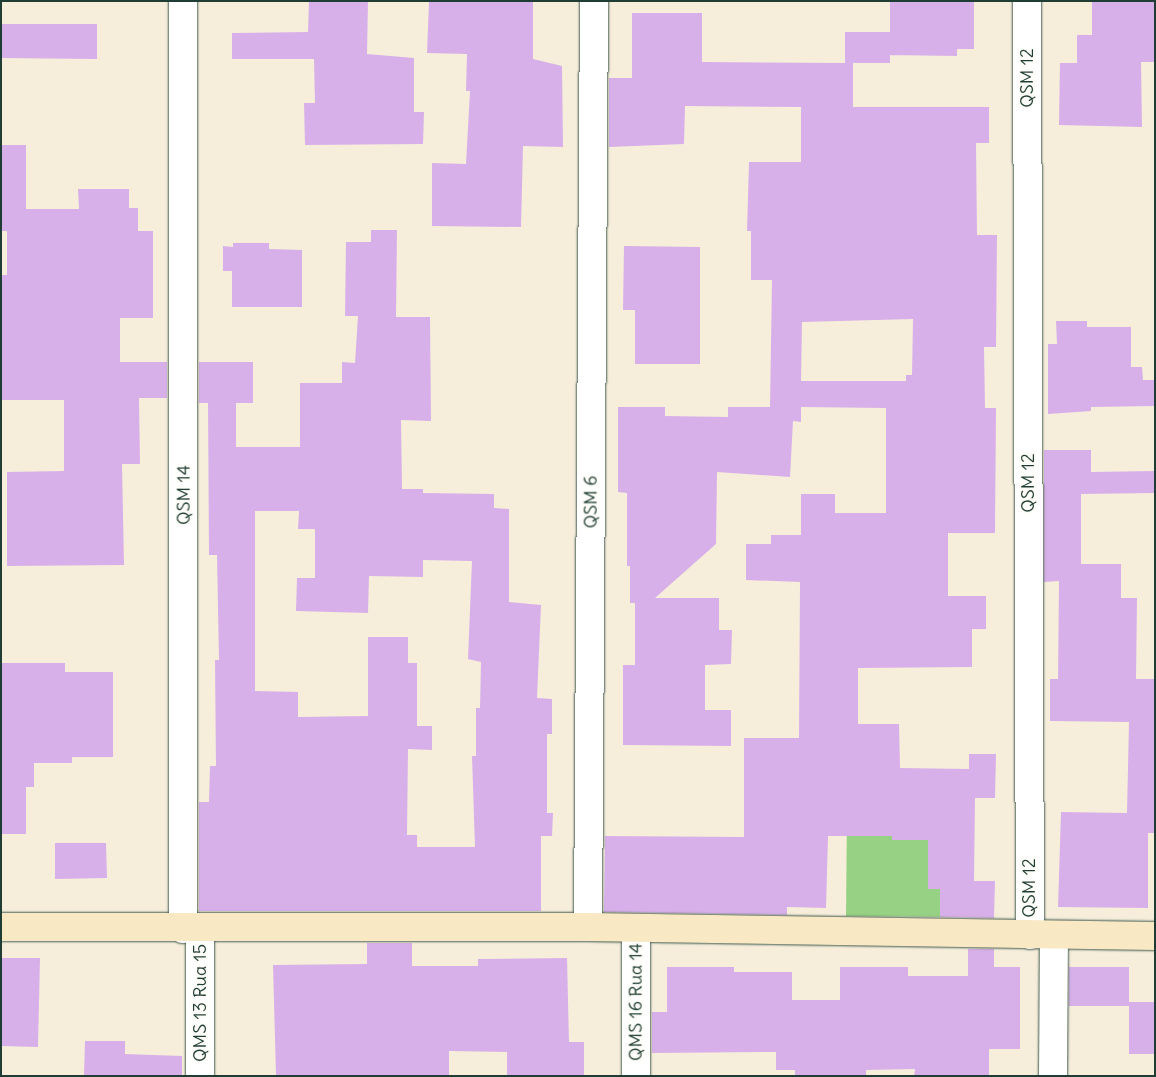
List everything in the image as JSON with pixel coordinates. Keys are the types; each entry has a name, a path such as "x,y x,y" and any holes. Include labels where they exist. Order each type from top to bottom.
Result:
{"street":[{"name":"QSM 14","path":"183,1 191,929"},
{"name":"QSM 6","path":"588,927 594,1"},
{"name":"QSM 12","path":"1027,1 1042,935 1053,1076"},
{"path":"1,927 191,929 588,927 1155,936"},
{"name":"QMS 16 Rua 14","path":"636,928 636,1076"},
{"name":"QMS 13 Rua 15","path":"191,929 200,1076"}],"green space":[{"path":"951,809 952,917 846,916 847,810"}],"building":[{"path":"309,1 368,1 367,54 414,58 414,112 424,112 423,144 305,145 304,103 315,103 314,59 232,59 232,33 308,32"},
{"path":"533,1 533,59 562,66 563,147 523,146 521,227 432,226 432,163 466,164 470,91 466,91 467,54 427,53 429,2"},
{"path":"890,1 974,1 974,49 957,49 957,56 890,55 890,63 853,63 853,107 989,107 989,143 976,143 977,235 997,235 996,347 984,347 985,408 996,408 995,533 948,533 948,596 986,596 986,629 972,629 972,667 858,668 858,724 899,724 900,768 969,769 969,754 996,754 995,798 975,798 974,881 995,881 994,918 940,917 940,889 928,889 928,840 892,840 892,836 828,836 826,908 787,907 787,915 604,912 605,836 744,837 744,738 799,738 800,582 746,580 746,544 771,544 771,535 801,535 801,494 835,494 835,513 886,513 886,408 801,407 801,422 793,421 790,477 717,472 716,544 655,598 719,598 719,630 732,630 731,664 705,665 705,710 731,710 731,746 623,745 623,665 635,665 635,603 630,603 630,566 627,566 627,493 618,492 618,407 665,407 665,416 728,417 728,407 770,407 772,280 751,280 751,231 747,231 749,162 801,162 801,107 685,106 684,144 609,147 609,78 632,78 632,13 702,13 702,62 845,63 845,32 890,32","holes":["913,319 912,375 906,375 906,381 801,381 802,322"]},
{"path":"1092,1 1155,1 1155,62 1141,62 1142,127 1059,125 1060,63 1077,63 1077,35 1092,35"},
{"path":"1,24 97,24 97,59 1,58"},
{"path":"1,145 26,145 26,209 79,209 78,189 129,189 129,208 138,208 138,231 153,231 153,318 120,318 120,362 167,362 167,398 139,398 140,464 122,464 124,565 7,566 7,472 64,471 64,400 1,400 1,275 7,275 7,231 1,231"},
{"path":"371,230 397,230 396,317 430,317 431,421 401,420 402,489 423,489 423,493 494,494 494,508 509,509 509,602 541,605 537,698 552,699 552,734 547,734 547,813 553,813 552,836 541,836 541,911 199,911 199,802 209,802 210,766 216,766 215,660 219,660 217,555 209,555 208,403 199,403 199,362 253,362 253,403 236,403 236,447 300,447 300,383 342,383 342,362 355,363 358,316 345,316 346,242 371,242","holes":["255,511 299,511 298,529 315,529 315,578 297,578 296,611 368,613 369,576 423,577 423,560 472,561 468,659 481,662 480,708 476,708 476,756 472,756 475,847 417,847 417,835 407,835 408,749 432,750 432,726 417,726 417,663 408,663 408,637 368,637 368,716 298,717 298,692 255,691"]},
{"path":"233,243 269,243 269,249 302,250 302,307 232,307 232,271 223,271 223,246 233,247"},
{"path":"624,246 700,247 700,364 635,364 635,310 623,310"},
{"path":"1056,321 1087,321 1087,327 1131,327 1131,367 1142,367 1143,380 1155,380 1155,406 1091,407 1091,411 1048,414 1048,344 1057,344"},
{"path":"1044,450 1091,450 1091,472 1155,471 1155,493 1081,494 1081,564 1121,564 1121,598 1137,598 1136,679 1155,679 1155,833 1148,833 1148,908 1058,907 1061,812 1127,813 1129,722 1050,721 1050,679 1058,679 1059,581 1044,582"},
{"path":"1,663 65,663 65,672 113,672 113,757 72,757 72,763 34,763 34,787 26,787 26,834 1,834"},
{"path":"55,843 106,843 107,878 55,879"},
{"path":"367,943 412,943 412,966 478,966 478,959 567,958 569,1042 584,1042 584,1076 507,1076 507,1052 449,1051 449,1076 276,1076 273,965 367,964"},
{"path":"968,949 994,949 994,967 1020,967 1020,1049 989,1049 989,1076 914,1076 915,1069 866,1070 866,1076 795,1076 795,1070 776,1070 776,1052 652,1053 652,1012 667,1012 667,967 734,967 734,972 792,972 792,1000 840,1000 840,967 908,967 908,976 968,976"},
{"path":"1,958 40,958 38,1047 1,1046"},
{"path":"1069,967 1129,967 1129,1002 1155,1002 1155,1054 1129,1054 1129,1006 1069,1006"},
{"path":"85,1041 125,1041 125,1054 182,1056 182,1076 84,1076"}]}
